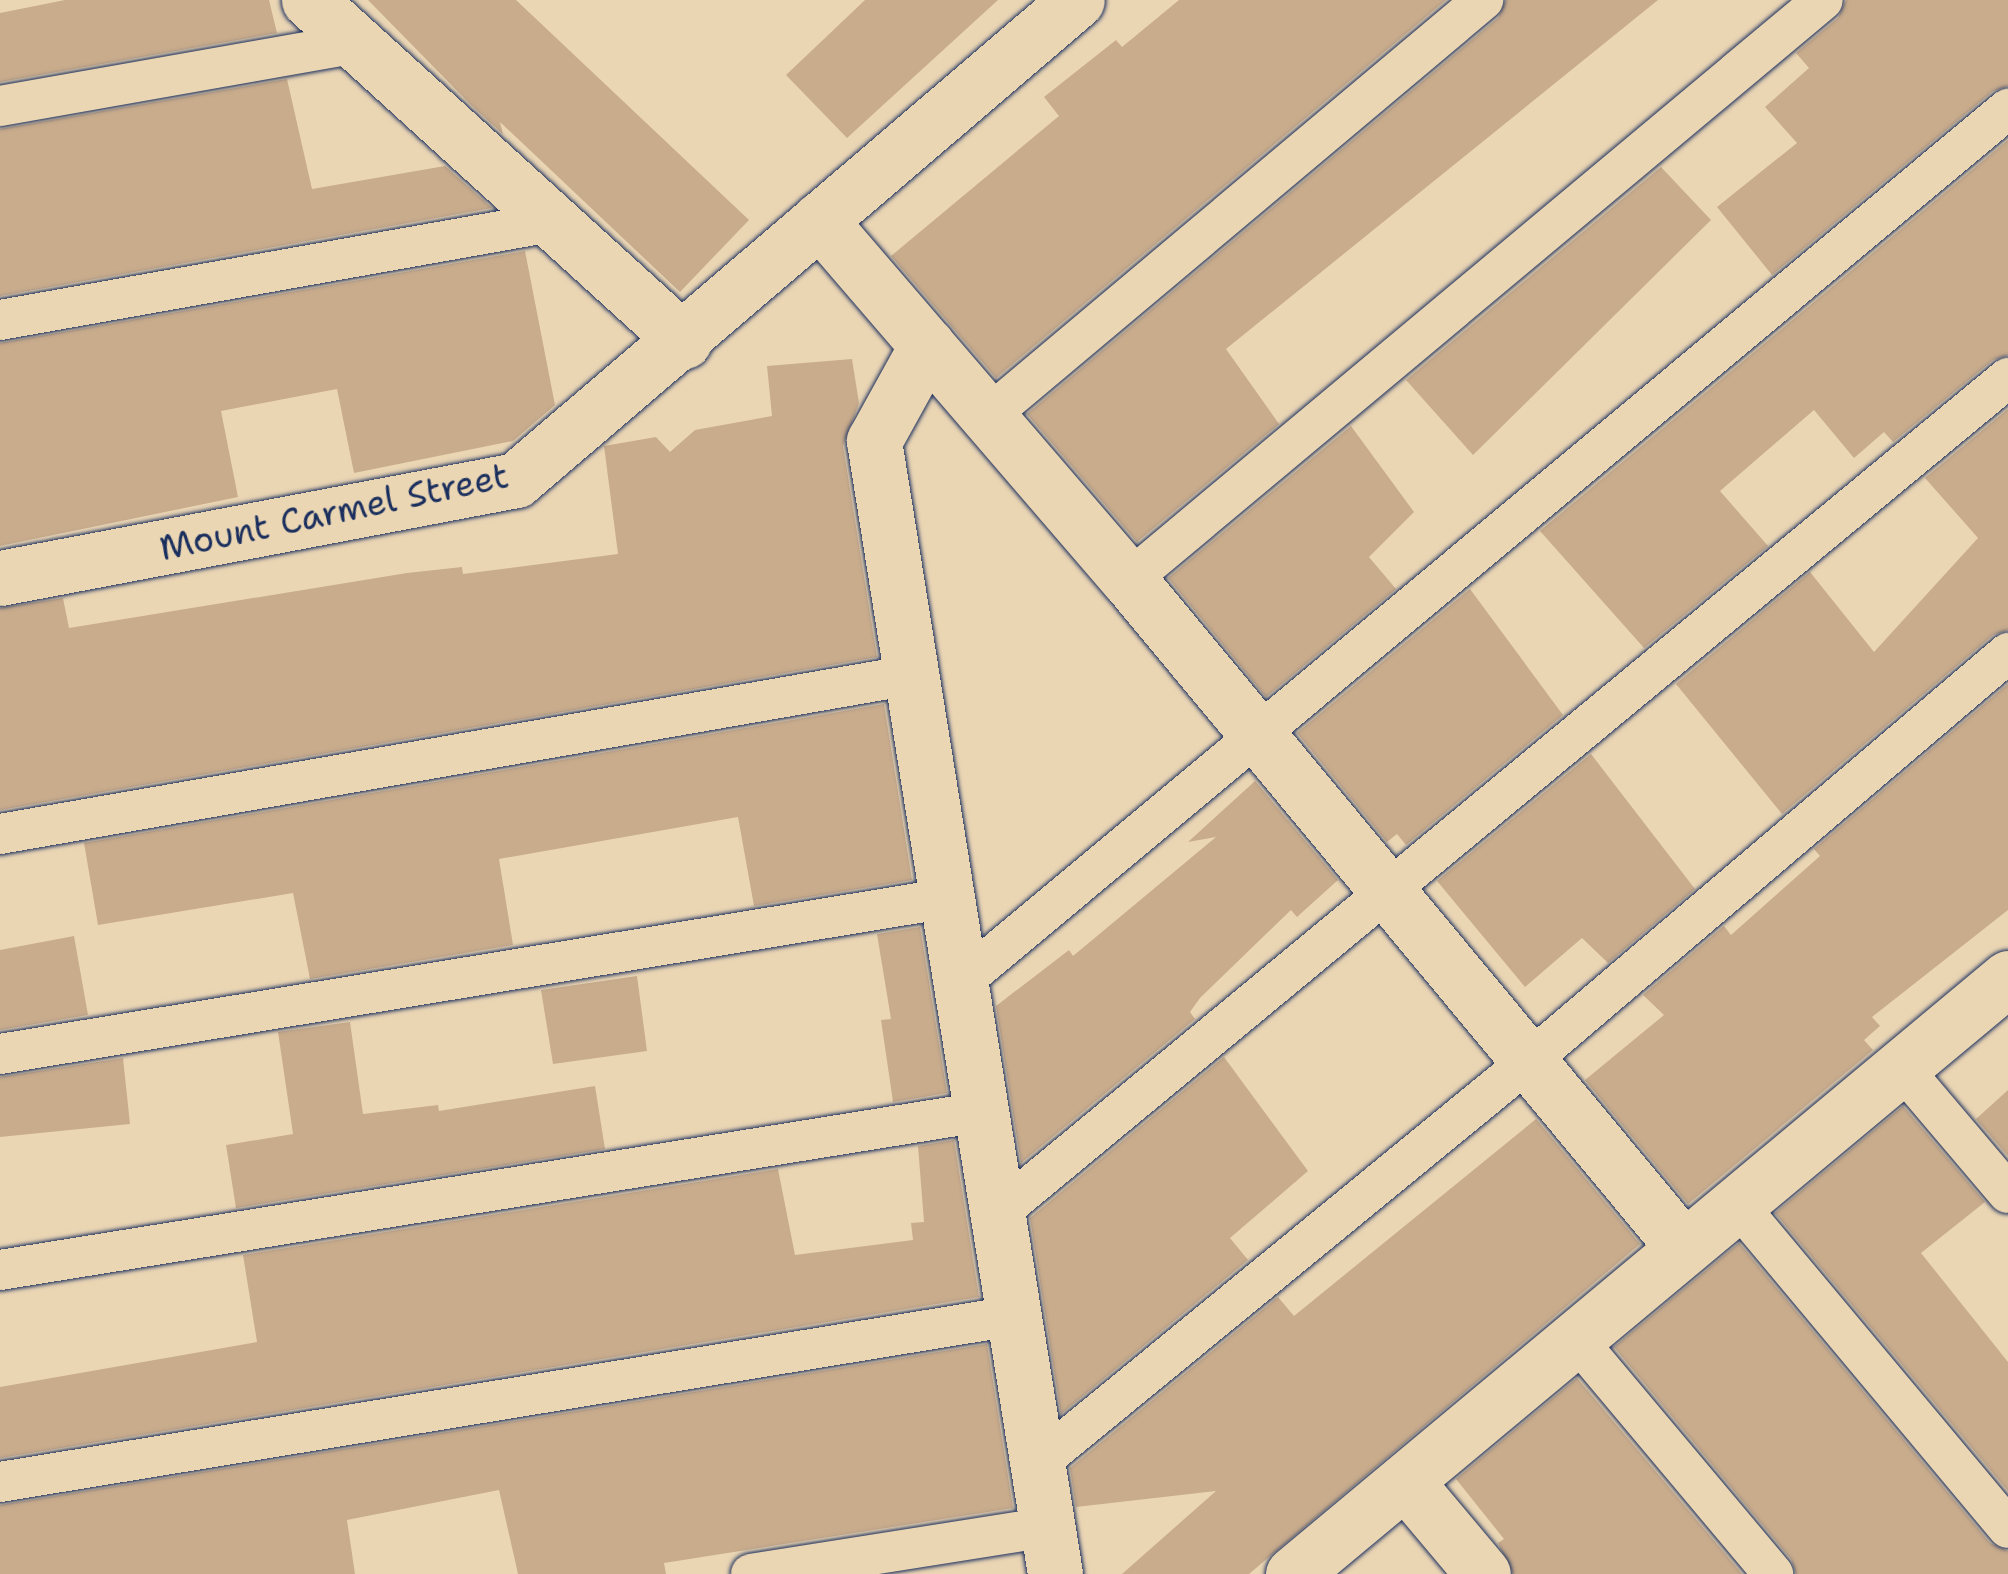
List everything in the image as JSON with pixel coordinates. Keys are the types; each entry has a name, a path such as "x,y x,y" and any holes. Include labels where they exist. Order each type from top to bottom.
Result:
{"street":[{"path":"308,0 557,221 684,341"},
{"name":"Mount Carmel Street","path":"0,578 516,480 684,341 1077,0"},
{"path":"819,220 1129,580 1684,1248"},
{"path":"927,345 874,442 1051,1551"},
{"path":"1293,1574 2008,978"},
{"path":"1406,1481 1484,1574"}],"lane":[{"path":"988,416 1483,0"},
{"path":"1129,580 1823,0"},
{"path":"0,106 357,44"},
{"path":"960,982 1261,737 2008,109"},
{"path":"0,320 557,221"},
{"path":"997,1214 1390,893 2008,378"},
{"path":"1037,1464 1530,1060 2008,653"},
{"path":"0,834 912,676"},
{"path":"0,1054 948,898"},
{"path":"1901,1067 2008,1194"},
{"path":"0,1270 981,1112"},
{"path":"1737,1204 2008,1528"},
{"path":"0,1482 1013,1316"},
{"path":"1576,1339 1773,1574"},
{"path":"751,1574 1051,1551"}],"building":[{"path":"65,0 269,0 277,33 0,82 0,13"},
{"path":"368,0 516,0 749,220 680,292 500,122 503,134 471,105"},
{"path":"865,0 998,0 847,138 786,75"},
{"path":"1179,0 1446,0 996,378 891,256 1059,116 1044,97 1116,40 1122,47"},
{"path":"1506,0 1658,0 1226,349 1279,424 1137,542 1027,414 1498,18"},
{"path":"1846,0 2008,0 2008,86 1993,91 1772,275 1717,207 1797,143 1765,107 1809,68 1796,53 1838,18"},
{"path":"287,79 312,189 445,166 492,208 0,296 0,129"},
{"path":"2008,140 2008,355 1993,360 1893,442 1884,432 1854,458 1814,410 1720,491 1768,546 1644,648 1540,531"},
{"path":"1661,167 1711,220 1473,455 1406,380"},
{"path":"525,251 555,405 513,441 354,473 337,389 221,411 238,497 0,546 0,343"},
{"path":"852,359 859,403 843,446 877,657 0,810 0,608 63,598 69,628 407,573 462,567 463,574 618,554 604,446 656,437 670,452 695,430 772,416 767,366"},
{"path":"2008,409 2008,630 1993,635 1782,814 1676,684 1810,572 1874,652 1978,538 1925,478"},
{"path":"1351,426 1414,512 1369,557 1396,589 1266,697 1168,578"},
{"path":"1470,589 1563,715 1406,845 1397,834 1387,842 1297,733"},
{"path":"2008,684 2008,910 1872,1017 1880,1026 1864,1040 1873,1050 1688,1204 1585,1080 1664,1015 1643,995 1724,926 1731,935 1820,856 1814,849"},
{"path":"884,704 912,880 754,906 738,817 499,859 513,945 310,979 293,893 98,925 84,843"},
{"path":"1591,754 1695,889 1608,963 1582,938 1525,987 1437,881"},
{"path":"1255,781 1338,880 1297,917 1291,910 1200,998 1190,1012 1195,1019 1021,1163 996,1006 1069,950 1073,956 1216,837 1188,842"},
{"path":"920,927 947,1093 893,1102 881,1020 891,1019 877,934"},
{"path":"74,936 88,1015 0,1030 0,950"},
{"path":"637,976 647,1051 553,1064 541,990"},
{"path":"350,1022 363,1114 438,1105 439,1111 595,1086 605,1149 236,1208 226,1145 293,1134 278,1032"},
{"path":"1224,1057 1308,1171 1230,1238 1248,1260 1061,1414 1030,1218"},
{"path":"123,1058 130,1124 0,1137 0,1077"},
{"path":"2008,1090 2008,1156 1976,1119"},
{"path":"1903,1106 1985,1202 1921,1253 2008,1362 2008,1491 1775,1213"},
{"path":"1536,1119 1640,1244 1249,1574 1122,1574 1216,1491 1076,1507 1070,1468 1278,1297 1294,1316"},
{"path":"954,1140 979,1297 0,1458 0,1387 257,1342 243,1255 778,1169 795,1255 913,1240 911,1223 924,1222 918,1146"},
{"path":"1739,1243 1990,1543 2008,1551 2008,1574 1796,1574 1791,1559 1614,1347"},
{"path":"987,1344 1013,1508 664,1563 666,1574 518,1574 499,1490 347,1520 355,1574 0,1574 0,1505"},
{"path":"1577,1378 1742,1574 1513,1574 1498,1543 1504,1539 1456,1479"}]}
